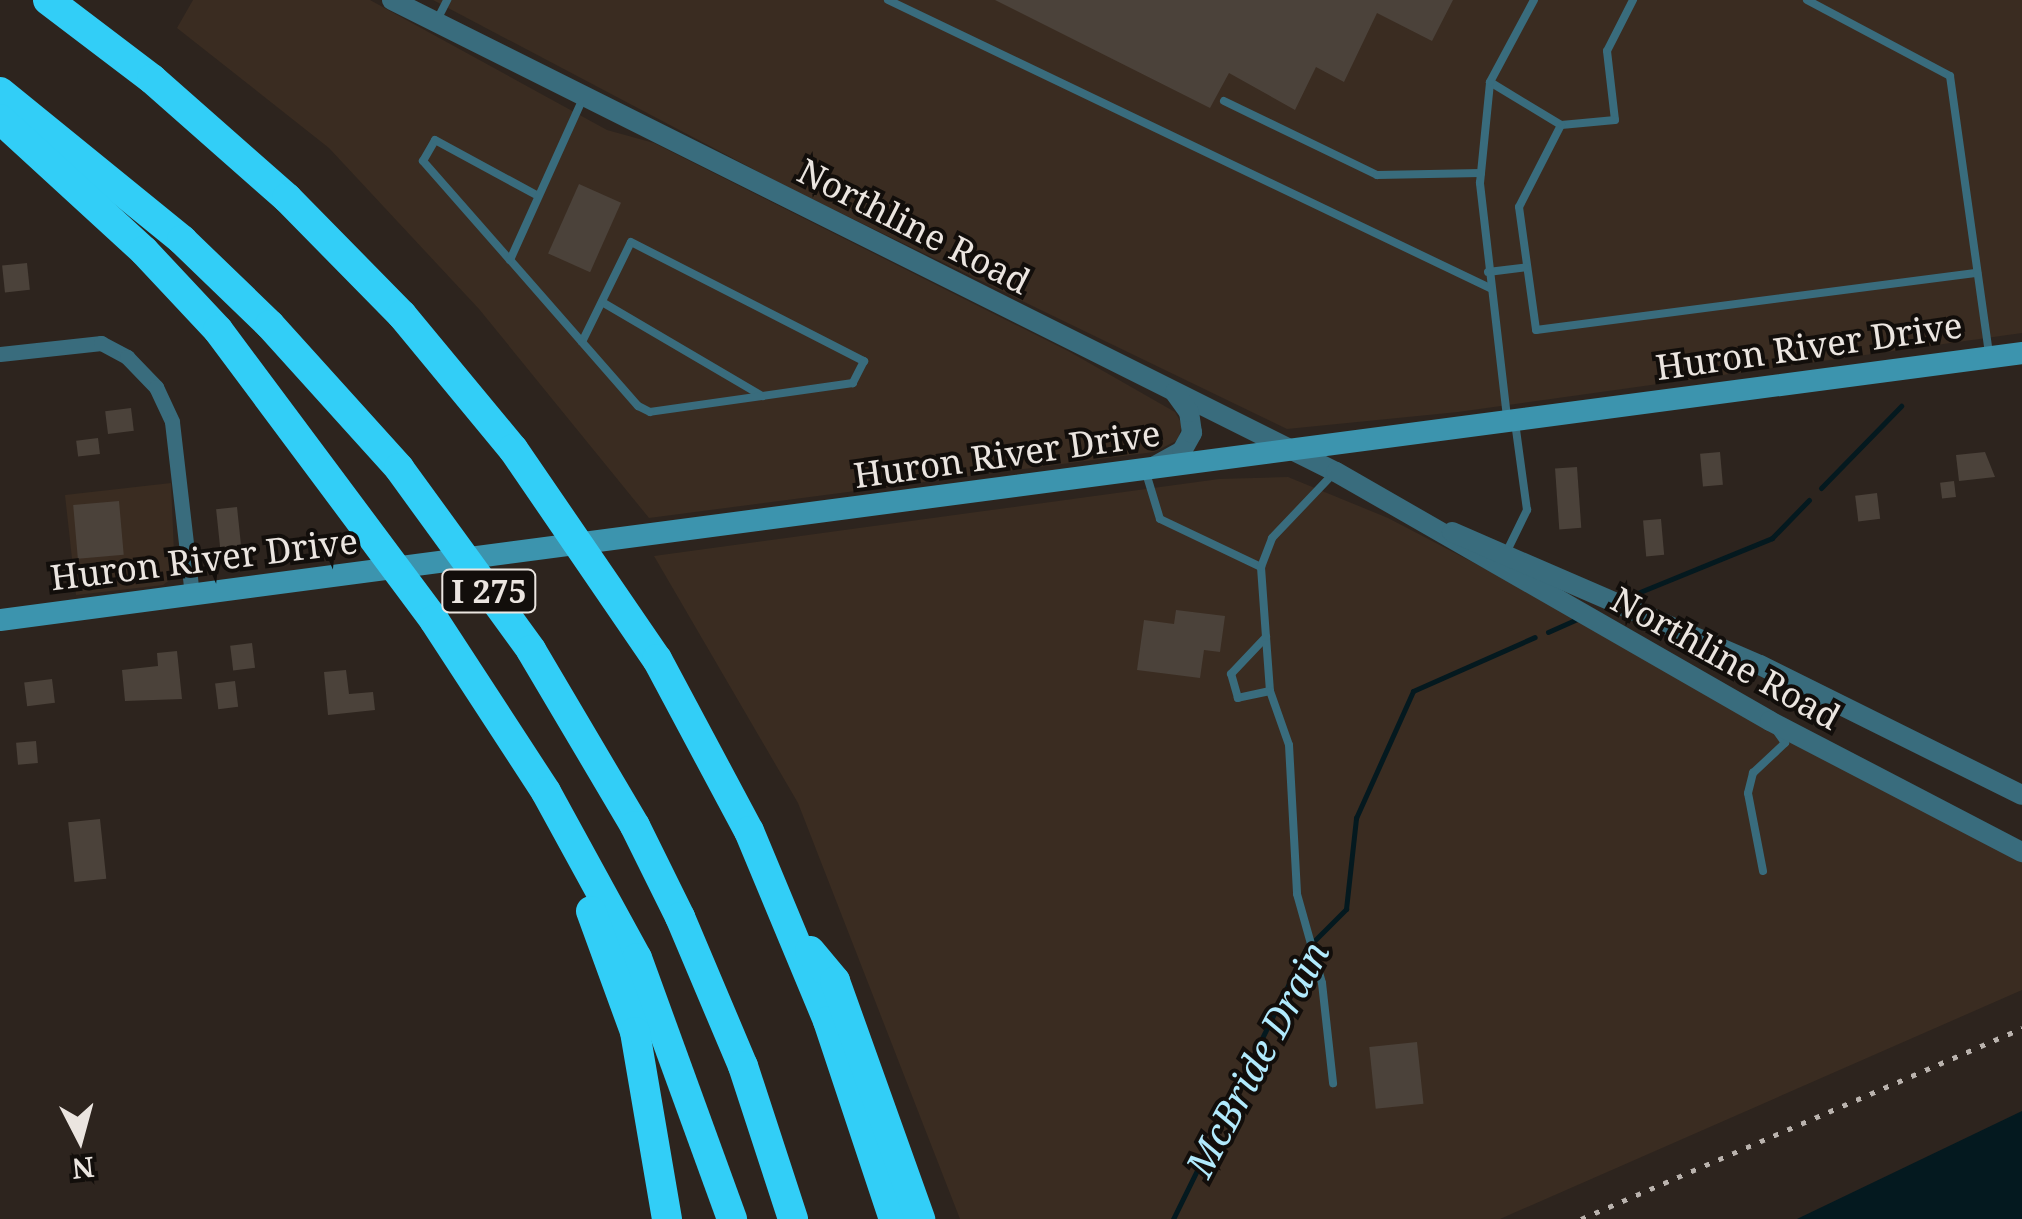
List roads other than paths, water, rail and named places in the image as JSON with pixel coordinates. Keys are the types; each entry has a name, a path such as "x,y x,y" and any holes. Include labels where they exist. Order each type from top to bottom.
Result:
{"highway":[{"name":"I 275","path":"48,0 152,79 288,198 402,316 502,435 657,659 749,831 860,1110 894,1219"},
{"name":"I 275","path":"0,92 104,173 257,312 399,468 530,650 635,826 680,917 743,1066 793,1219"},
{"path":"0,119 144,251 240,356 477,686 546,792 637,958 732,1219"},
{"path":"477,686 490,725 553,831 608,948 650,1093 667,1219"},
{"path":"788,924 834,981 920,1219"}],"main road":[{"name":"Huron River Drive","path":"0,620 1146,472 2022,353"}],"street":[{"name":"Northline Road","path":"392,0 1336,472 1403,515 1770,721 2022,852"},
{"path":"0,354 101,343 132,362 156,387 172,422 192,596"},
{"path":"1146,472 1182,450 1190,437 1189,412 1174,392"},
{"name":"Northline Road","path":"1403,515 1507,552 1760,664 2022,796"}],"lane":[{"path":"436,22 447,0"},
{"path":"888,0 1490,288"},
{"path":"1507,552 1527,510 1490,288 1482,173 1490,82 1534,0"},
{"path":"1490,82 1562,125 1615,120 1607,51 1633,0"},
{"path":"1806,0 1950,76 1989,358"},
{"path":"510,260 584,96"},
{"path":"1224,101 1377,175 1482,173"},
{"path":"1562,125 1519,207 1536,330 1977,273"},
{"path":"538,196 434,140 424,161 582,342 650,412 853,383 864,361 631,242 582,342"},
{"path":"1488,272 1526,267"},
{"path":"602,302 762,396"},
{"path":"1146,472 1160,519 1260,567"},
{"path":"1333,1083 1322,983 1297,894 1289,745 1270,690 1260,567 1272,538 1336,472"},
{"path":"1266,636 1238,660 1231,691 1249,700 1270,690"},
{"path":"1763,871 1748,793 1752,773 1784,743 1770,721"}],"water":[{"path":"2022,1111 2022,1219 1797,1219 1799,1218"}],"waterway":[{"name":"McBride Drain","path":"1821,488 1901,406"},
{"name":"McBride Drain","path":"1635,594 1772,538 1809,500"},
{"name":"McBride Drain","path":"1548,632 1577,619"},
{"name":"McBride Drain","path":"1173,1219 1306,949 1346,909 1356,818 1413,691 1535,637"}],"railway":[{"path":"1581,1219 2022,1028"}]}
